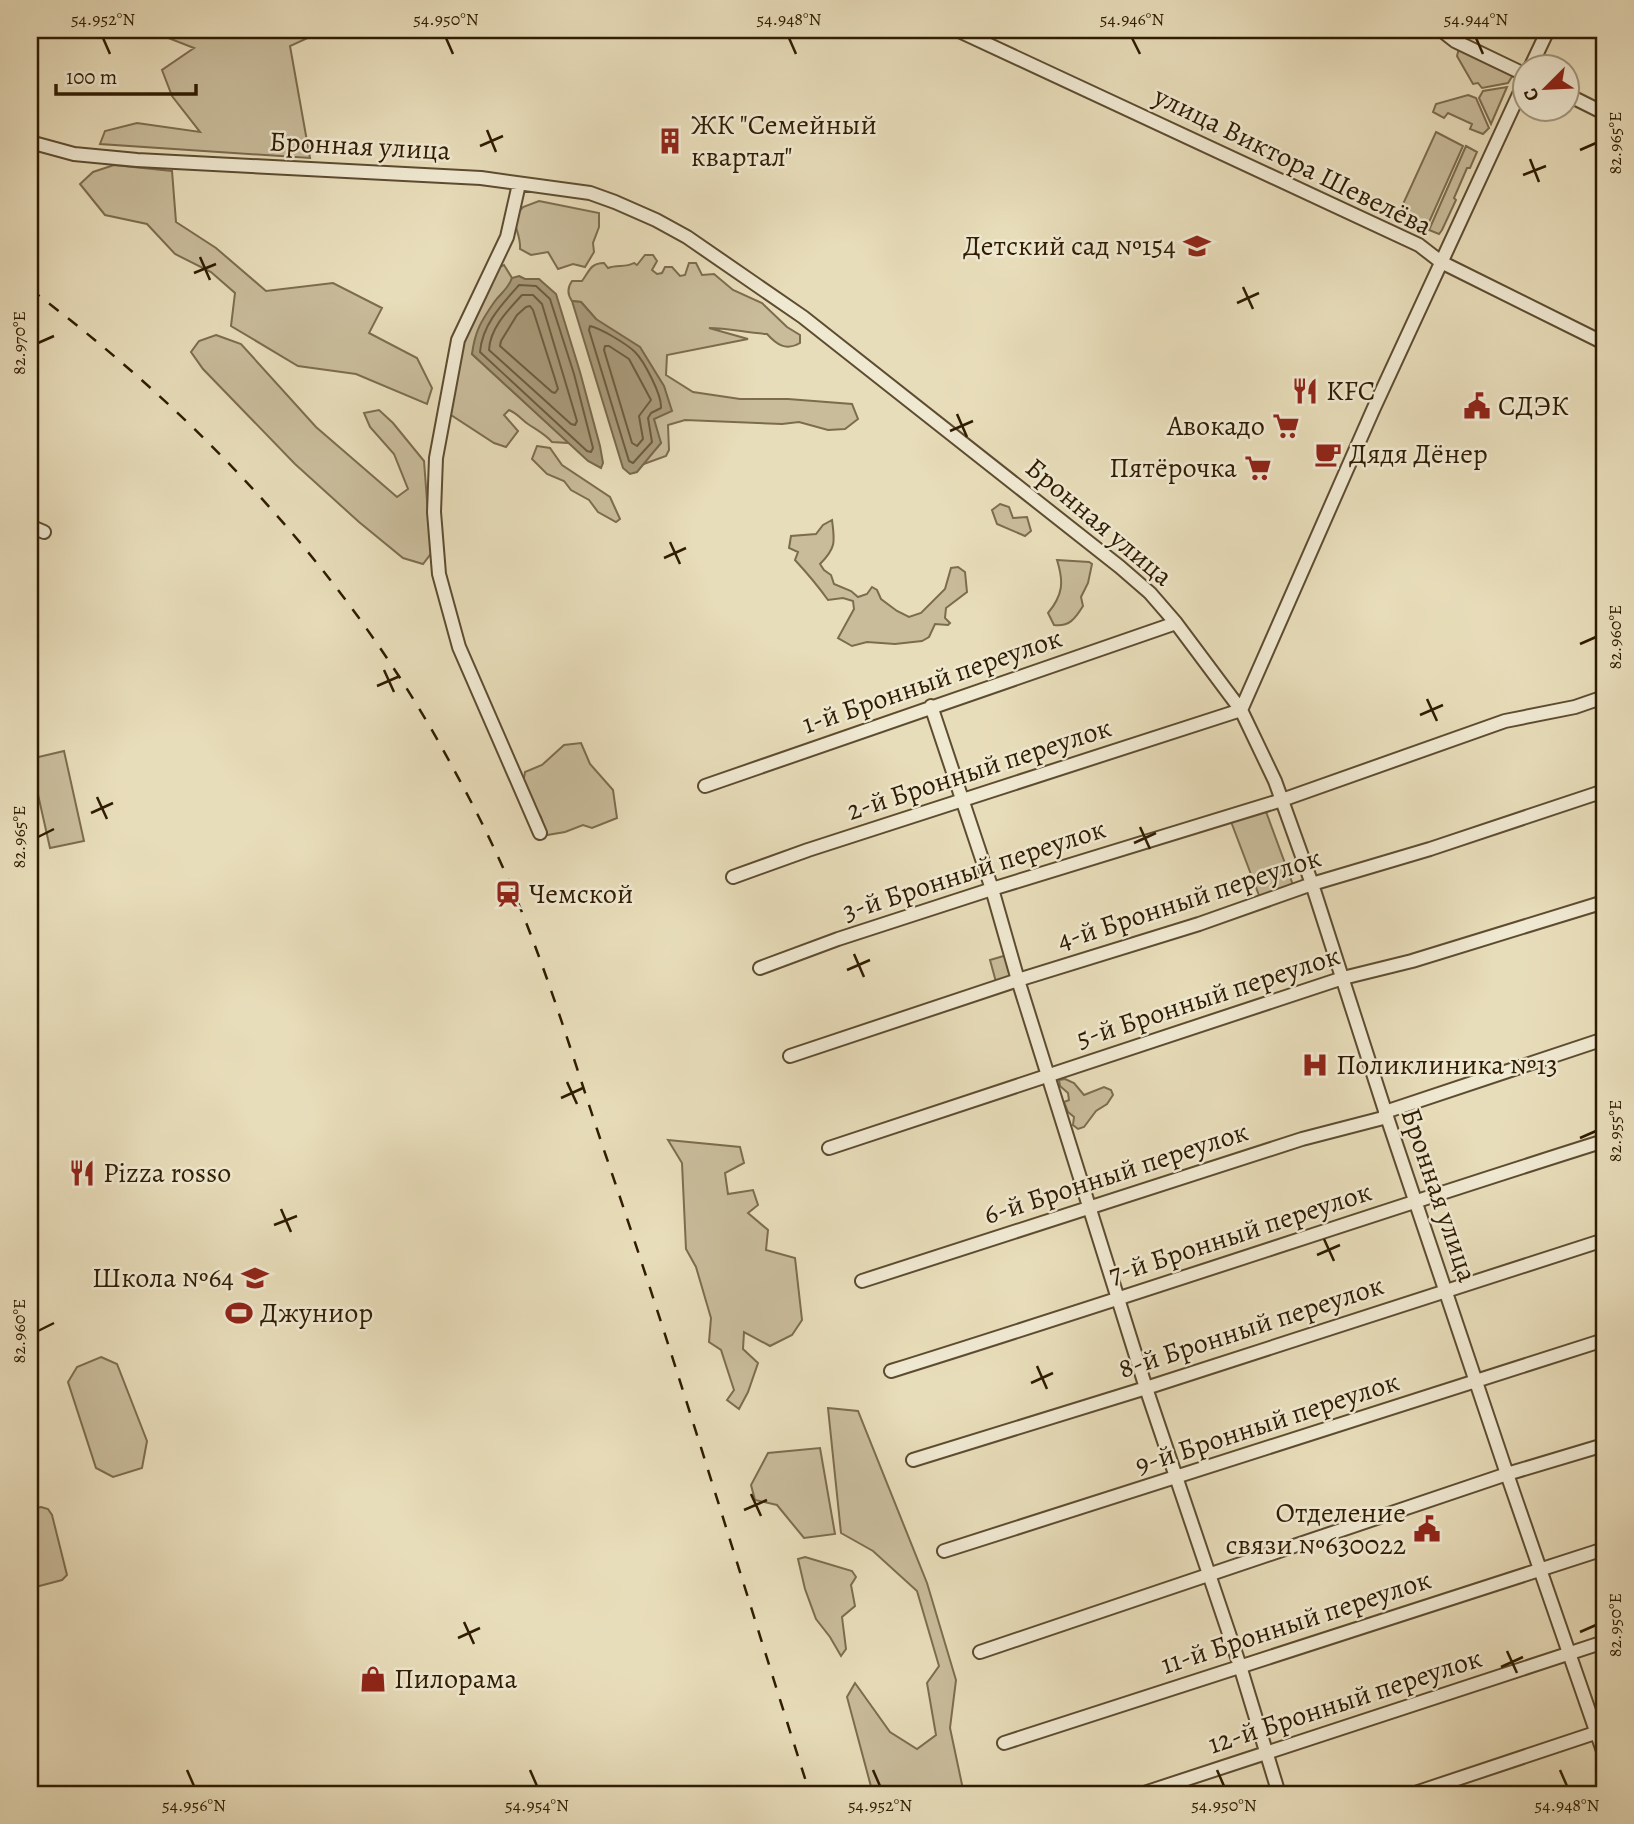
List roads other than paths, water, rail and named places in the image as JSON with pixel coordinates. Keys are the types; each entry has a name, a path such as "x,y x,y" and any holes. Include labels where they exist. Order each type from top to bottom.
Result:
{"street":[{"name":"улица Виктора Шевелёва","path":"957,30 1419,246 1441,262 1604,343"},
{"path":"1441,30 1455,41 1512,70"},
{"path":"1538,52 1548,30"},
{"path":"1582,102 1604,113"},
{"path":"1241,710 1298,577 1512,106"},
{"name":"Бронная улица","path":"30,142 74,154 137,160 481,177 590,193 615,202 659,221 726,262 803,317 1121,567 1150,593 1241,710 1266,759 1312,884 1507,1474 1570,1654 1601,1731 1604,1754"},
{"path":"519,184 507,237 458,340 436,458 434,512 439,574 459,647 540,833"},
{"path":"30,526 44,532"},
{"name":"1-й Бронный переулок","path":"705,786 1175,623"},
{"name":"3-й Бронный переулок","path":"760,968 838,939 992,889 1282,800 1505,721 1575,707 1604,697"},
{"path":"931,706 992,889 1018,981 1146,1388 1240,1666 1279,1794"},
{"name":"2-й Бронный переулок","path":"733,877 808,850 1241,710"},
{"name":"4-й Бронный переулок","path":"790,1056 1604,791"},
{"name":"5-й Бронный переулок","path":"829,1148 1343,978 1412,961 1604,902"},
{"name":"6-й Бронный переулок","path":"862,1281 1090,1206 1386,1114 1604,1039"},
{"name":"7-й Бронный переулок","path":"891,1371 1118,1300 1604,1141"},
{"name":"8-й Бронный переулок","path":"913,1460 1604,1240"},
{"name":"9-й Бронный переулок","path":"944,1551 1604,1340"},
{"path":"980,1652 1507,1474 1604,1445"},
{"name":"11-й Бронный переулок","path":"1004,1743 1604,1549"},
{"name":"12-й Бронный переулок","path":"1141,1794 1604,1642"},
{"path":"1412,1794 1601,1731"}],"water":[{"path":"519,276 539,279 556,294 600,446 603,463 601,468 588,461 472,354 477,332 486,314 512,278"},
{"path":"572,301 581,302 596,319 640,347 664,386 672,411 654,419 661,443 637,472 630,474 623,468"}],"railway":[{"path":"30,289 154,391 213,447 268,505 320,567 368,631 413,698 469,798 514,893 551,990 659,1315 810,1794"}],"place":[{"name":"ЖК \"Семейный квартал\"","path":"670,141"},
{"name":"Детский сад №154","path":"1197,246"},
{"name":"KFC","path":"1305,391"},
{"name":"СДЭК","path":"1477,406"},
{"name":"Авокадо","path":"1286,426"},
{"name":"Дядя Дёнер","path":"1328,454"},
{"name":"Пятёрочка","path":"1258,468"},
{"name":"Чемской","path":"508,894"},
{"name":"Поликлиника №13","path":"1315,1065"},
{"name":"Pizza rosso","path":"82,1173"},
{"name":"Школа №64","path":"255,1278"},
{"name":"Джуниор","path":"239,1313"},
{"name":"Отделение связи №630022","path":"1427,1529"},
{"name":"Пилорама","path":"373,1679"}]}
